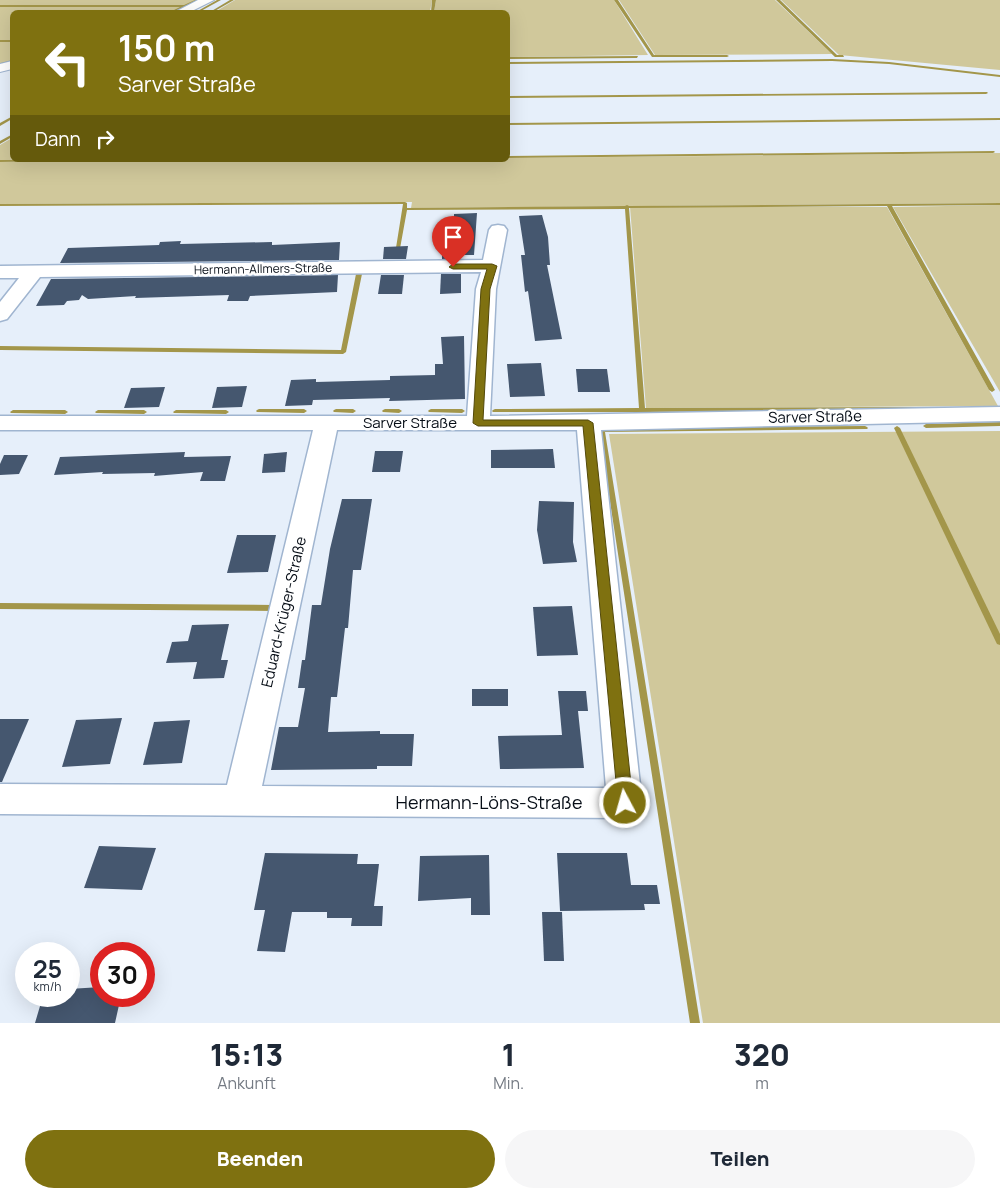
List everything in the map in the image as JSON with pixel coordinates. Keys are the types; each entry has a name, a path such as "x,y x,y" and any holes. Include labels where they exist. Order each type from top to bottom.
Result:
{"main road":[{"path":"186,10 208,0"}],"street":[{"path":"478,423 486,289 498,230"},
{"name":"Hermann-Allmers-Straße","path":"0,272 492,266"},
{"path":"0,315 34,272"},
{"name":"Sarver Straße","path":"0,423 588,423 1000,414"},
{"name":"Eduard-Krüger-Straße","path":"241,801 327,423"},
{"name":"Hermann-Löns-Straße","path":"0,799 625,803 588,423"}],"shaded area":[{"path":"0,0 203,0 177,10 10,10 10,60 0,63"},
{"path":"235,0 432,0 430,10 218,10"},
{"path":"436,0 614,0 648,55 510,57 510,10 434,10"},
{"path":"619,0 775,0 832,54 655,55"},
{"path":"781,0 1000,0 1000,70 839,55"},
{"path":"10,139 10,160 0,160 0,145"},
{"path":"1000,153 1000,203 411,208 412,202 0,204 0,162 510,162 510,158"},
{"path":"1000,205 1000,392 893,207"},
{"path":"630,207 887,207 998,406 646,408"},
{"path":"1000,431 1000,1023 703,1023 609,434"}],"building":[{"path":"477,213 474,255 461,255 461,258 442,259 442,245 454,245 454,214"},
{"path":"542,215 548,237 550,265 547,265 562,339 535,341 528,291 525,292 521,255 525,255 519,216"},
{"path":"181,241 180,244 272,242 272,245 340,242 339,260 60,263 68,248 159,245 160,242"},
{"path":"408,246 406,259 383,259 384,247"},
{"path":"441,274 461,274 461,293 440,294"},
{"path":"338,275 337,292 250,296 248,301 227,301 229,295 135,298 136,296 88,299 82,295 79,300 67,301 64,305 36,306 51,279"},
{"path":"381,275 404,275 402,294 378,294"},
{"path":"464,336 465,399 313,400 312,405 285,406 291,380 316,379 316,382 390,380 390,376 435,375 435,364 443,364 441,337"},
{"path":"541,363 545,396 510,397 507,364"},
{"path":"576,369 607,369 610,392 578,392"},
{"path":"247,386 242,407 212,408 217,387"},
{"path":"165,387 159,407 124,408 131,388"},
{"path":"553,449 555,468 491,468 491,450"},
{"path":"375,451 403,451 400,472 372,472"},
{"path":"185,452 184,457 231,456 225,481 200,481 203,472 154,476 155,473 102,474 103,472 54,475 60,457"},
{"path":"287,452 285,472 262,473 264,454"},
{"path":"4,455 28,455 19,474 0,475 0,464"},
{"path":"342,499 372,499 361,570 353,570 348,628 345,628 337,697 331,697 328,732 380,731 380,734 414,734 412,766 377,766 377,769 271,770 279,727 298,727 305,688 298,688 302,660 305,660 312,605 321,605 330,549"},
{"path":"539,501 574,502 573,542 577,562 543,564 537,530"},
{"path":"237,535 276,535 268,572 227,573"},
{"path":"572,606 578,655 537,656 533,607"},
{"path":"229,624 221,660 228,660 224,678 193,679 197,662 166,663 172,642 188,641 192,625"},
{"path":"472,689 508,689 508,706 472,706"},
{"path":"558,691 586,691 588,711 578,711 584,768 500,769 498,736 562,735"},
{"path":"122,718 110,764 62,767 76,720"},
{"path":"0,719 29,719 2,782 0,782"},
{"path":"190,720 182,763 143,765 154,722"},
{"path":"99,846 156,848 142,890 84,888"},
{"path":"265,853 358,854 357,864 379,864 374,906 383,906 382,926 351,926 352,918 327,918 327,912 292,912 285,952 257,951 265,910 254,910"},
{"path":"557,853 627,853 631,885 657,885 660,904 644,904 645,910 560,911"},
{"path":"489,855 490,915 471,915 471,898 418,901 420,856"},
{"path":"542,912 562,912 564,961 544,961"},
{"path":"80,988 90,988 90,1007 119,1007 115,1023 35,1023 40,1007 80,1007"}],"waterway":[{"path":"184,6 197,0"},
{"path":"202,10 219,0"},
{"path":"215,10 232,0"},
{"path":"432,10 434,0"},
{"path":"616,0 653,56 727,56"},
{"path":"778,0 836,56 843,56"},
{"path":"0,6 184,6"},
{"path":"176,10 184,6"},
{"path":"0,41 10,41"},
{"path":"510,58 637,57"},
{"path":"510,63 832,60 889,63 1000,76"},
{"path":"0,64 10,62"},
{"path":"510,97 986,93"},
{"path":"0,125 10,119"},
{"path":"510,124 1000,119"},
{"path":"0,143 10,137"},
{"path":"510,157 993,152"},
{"path":"0,161 10,161"},
{"path":"0,205 405,203 405,209"},
{"path":"627,207 1000,204"},
{"path":"889,205 992,390"},
{"path":"405,209 627,207"},
{"path":"627,207 642,410"},
{"path":"397,254 405,209"},
{"path":"0,348 343,352 359,274"},
{"path":"642,410 924,408"},
{"path":"495,411 642,410"},
{"path":"259,411 304,411"},
{"path":"336,411 353,411"},
{"path":"385,411 399,411"},
{"path":"431,411 462,411"},
{"path":"13,412 65,412"},
{"path":"98,412 144,412"},
{"path":"176,412 226,412"},
{"path":"926,426 1000,424"},
{"path":"695,1023 602,430 865,428"},
{"path":"897,428 1000,642"},
{"path":"0,606 274,608"}],"route":[{"path":"453,267 492,266 486,289 478,423 588,423 625,803"}]}
